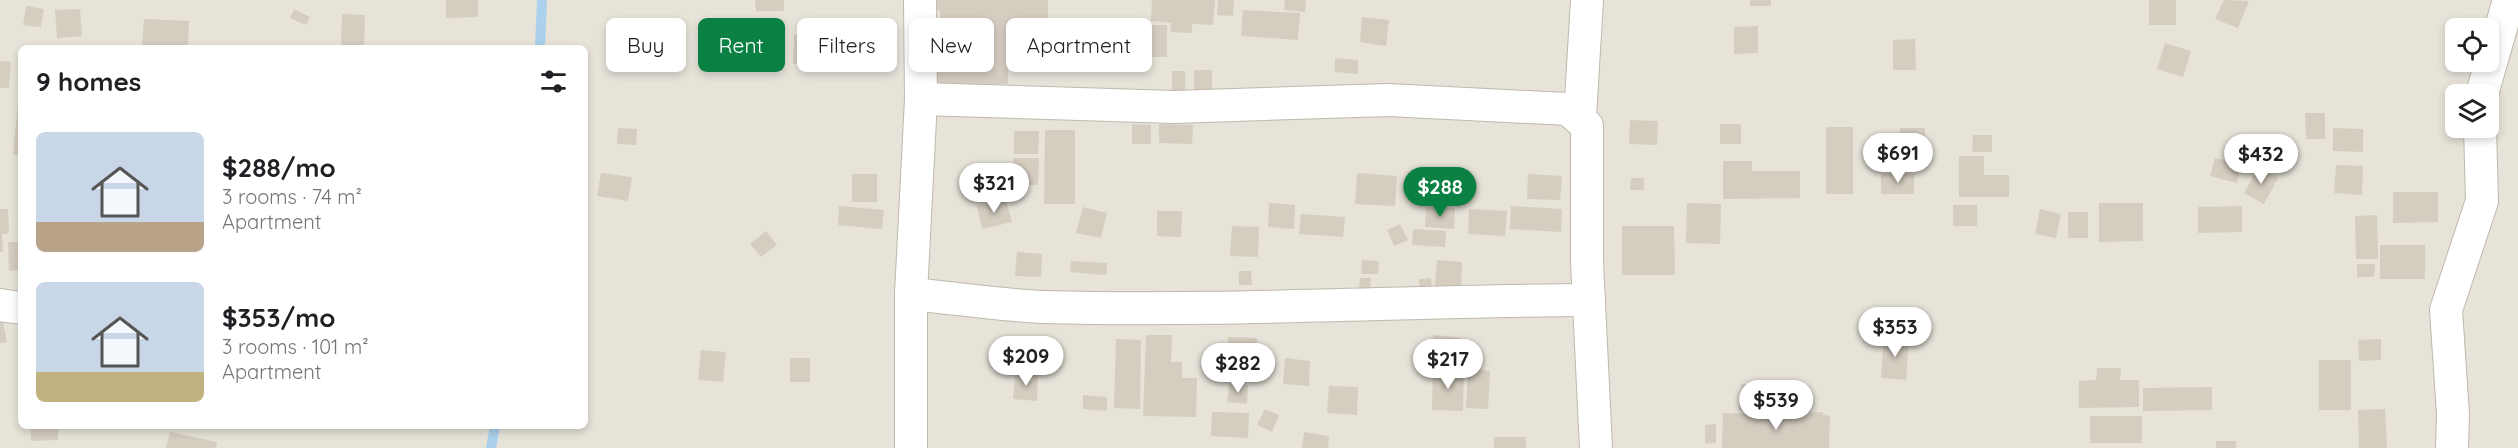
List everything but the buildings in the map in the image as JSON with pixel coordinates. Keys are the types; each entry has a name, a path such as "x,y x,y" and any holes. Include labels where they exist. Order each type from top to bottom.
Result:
{"street":[{"path":"911,448 911,294 921,99 921,0"},
{"path":"1580,117 1587,0"},
{"path":"2485,84 2509,0"},
{"path":"921,99 1174,107 1388,100 1568,109 1580,117 1587,126 1587,262 1596,448"},
{"path":"2452,448 2453,414 2446,310 2482,201 2480,138"},
{"path":"911,294 1041,307 1252,308 1447,301 1589,300"},
{"path":"0,305 18,308"}],"shaded area":[{"path":"0,0 2518,0 2518,448 0,448"}],"waterway":[{"path":"540,45 542,0"},
{"path":"491,448 494,429"}]}
